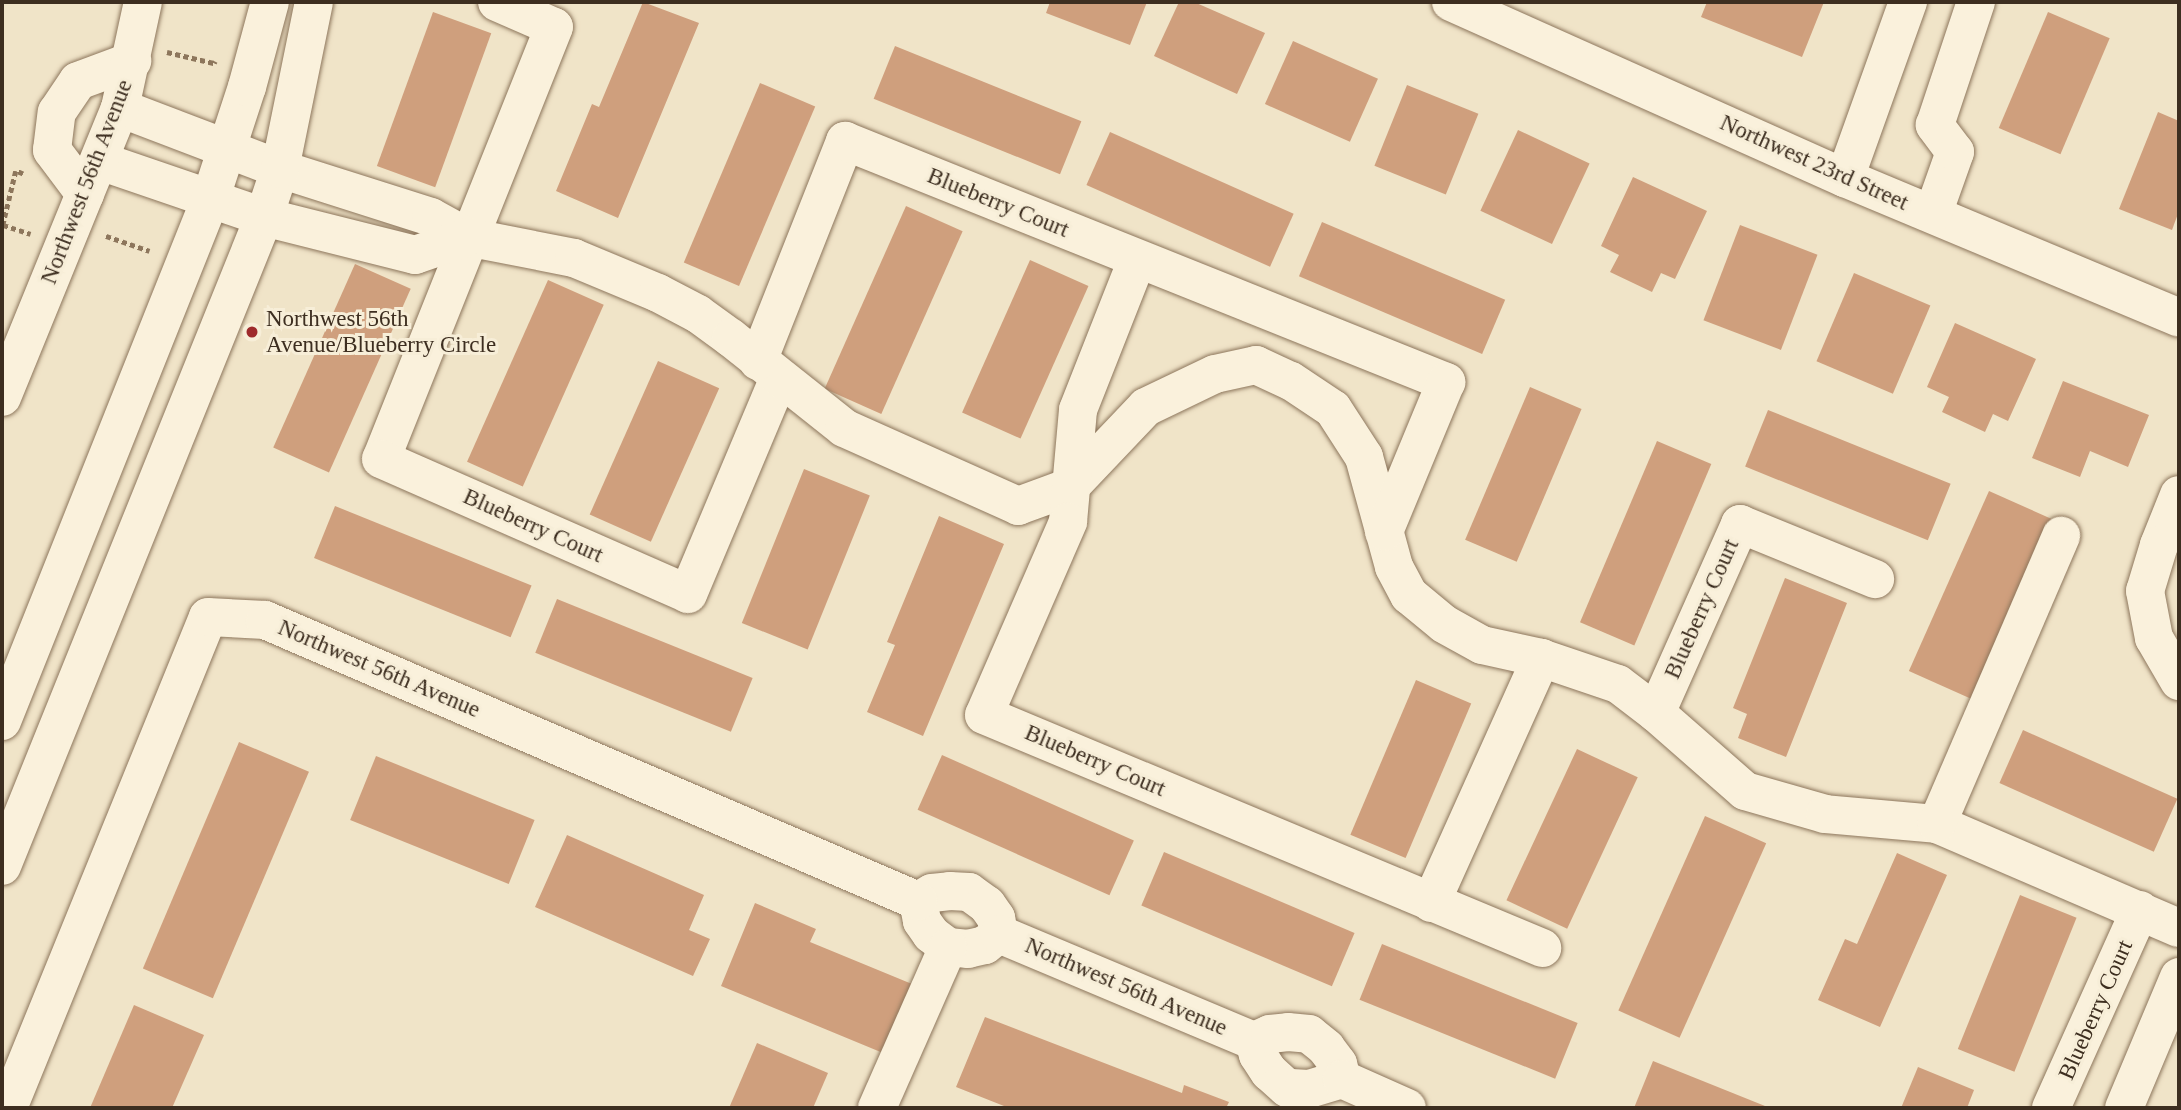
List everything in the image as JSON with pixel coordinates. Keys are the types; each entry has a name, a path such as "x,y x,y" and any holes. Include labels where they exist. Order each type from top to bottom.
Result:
{"street":[{"name":"Northwest 56th Avenue","path":"2,397 120,108 143,2"},
{"path":"2,722 210,200 270,2"},
{"path":"2,866 264,217 280,169 314,2"},
{"name":"Blueberry Court","path":"497,2 554,27 467,237 381,459 688,594 845,141 1446,382 1384,532"},
{"name":"Northwest 23rd Street","path":"1451,2 1845,178 2179,318"},
{"path":"1845,178 1908,2"},
{"path":"1933,214 1955,152 1935,125 1976,2"},
{"path":"132,61 78,81 57,111 52,150 92,177 210,200 264,217 415,255 467,237"},
{"name":"Blueberry Court","path":"120,108 280,169 431,217 467,237 574,258 659,293 698,314 844,428 1018,506 1070,487 1146,407 1215,374 1256,365 1291,381 1333,409 1364,457 1394,567 1409,595 1444,624 1482,645 1541,658 1618,684 1657,713 1745,792 1825,814 1937,824 2179,928"},
{"name":"Blueberry Court","path":"1137,260 1078,410 1068,522 984,715 1542,948"},
{"path":"2179,495 2159,545 2146,591 2154,638 2179,681"},
{"name":"Blueberry Court","path":"1657,713 1740,524 1875,579"},
{"path":"1937,824 2061,536"},
{"name":"Northwest 56th Avenue","path":"8,1108 208,617 265,620 918,901 932,892 970,892 988,905 996,918 999,934"},
{"path":"1431,903 1541,658"},
{"path":"877,1108 948,947 931,934 922,921 918,901"},
{"name":"Blueberry Court","path":"2051,1108 2140,910"},
{"name":"Northwest 56th Avenue","path":"948,947 968,950 985,945 999,934"},
{"name":"Northwest 56th Avenue","path":"999,934 1254,1041 1270,1034 1309,1034 1332,1056 1342,1079 1283,1098 1258,1055 1254,1041"},
{"path":"2124,1108 2179,977"},
{"path":"1342,1079 1407,1108"}],"path":[{"path":"28,175 16,171 2,226 37,236"}],"building":[{"path":"643,2 699,23 618,218 556,191 592,104 599,107"},
{"path":"1050,2 1147,2 1130,45 1046,13"},
{"path":"1179,2 1194,2 1265,33 1237,94 1154,56"},
{"path":"1707,2 1824,2 1802,57 1701,17"},
{"path":"433,12 491,33 435,187 377,166"},
{"path":"2048,12 2110,38 2060,154 1999,128"},
{"path":"1293,41 1378,79 1350,142 1265,104"},
{"path":"895,46 1081,121 1060,174 874,99"},
{"path":"760,83 815,106 739,286 684,262"},
{"path":"1407,85 1478,114 1446,195 1374,166"},
{"path":"2158,112 2179,121 2179,211 2172,230 2119,209"},
{"path":"1518,130 1590,163 1552,244 1480,211"},
{"path":"1110,132 1294,214 1270,267 1086,185"},
{"path":"1633,177 1707,211 1675,279 1661,273 1652,292 1610,272 1619,255 1601,246"},
{"path":"906,206 963,231 881,414 825,389"},
{"path":"1322,222 1505,300 1482,354 1299,276"},
{"path":"1740,225 1817,255 1781,350 1703,320"},
{"path":"1030,260 1088,286 1021,439 962,413"},
{"path":"355,264 411,289 329,472 273,448"},
{"path":"1854,273 1930,305 1893,394 1816,361"},
{"path":"548,280 604,305 523,487 467,462"},
{"path":"1955,323 2036,359 2008,421 1993,414 1985,432 1942,412 1949,397 1927,387"},
{"path":"658,361 719,388 651,542 590,514"},
{"path":"2063,381 2149,415 2128,467 2090,451 2080,477 2032,458"},
{"path":"1530,387 1582,409 1517,562 1465,540"},
{"path":"1768,410 1951,484 1928,540 1745,467"},
{"path":"1657,441 1711,464 1634,645 1580,622"},
{"path":"804,469 870,496 808,650 742,623"},
{"path":"1989,491 2051,519 1971,699 1909,671"},
{"path":"335,506 532,585 511,637 314,558"},
{"path":"939,516 1004,544 923,736 867,712 895,645 887,642"},
{"path":"1785,578 1847,603 1786,757 1738,738 1747,714 1733,708"},
{"path":"557,599 753,678 731,732 535,653"},
{"path":"1416,680 1471,703 1406,858 1350,835"},
{"path":"2023,730 2177,799 2154,852 1999,783"},
{"path":"239,742 309,772 213,998 143,968"},
{"path":"1577,749 1638,777 1567,929 1506,900"},
{"path":"942,755 1134,840 1109,895 918,810"},
{"path":"376,756 535,820 509,884 350,820"},
{"path":"1705,816 1766,843 1680,1038 1618,1011"},
{"path":"567,835 704,895 689,930 710,939 693,976 535,907"},
{"path":"1164,852 1355,933 1332,986 1141,905"},
{"path":"1897,853 1947,875 1880,1027 1818,1000 1845,939 1857,944"},
{"path":"2020,895 2077,918 2014,1072 1958,1049"},
{"path":"755,903 816,929 810,942 912,984 883,1053 721,986"},
{"path":"1382,944 1578,1023 1555,1079 1360,1000"},
{"path":"134,1005 204,1035 172,1108 90,1108"},
{"path":"985,1017 1182,1093 1184,1085 1229,1102 1226,1108 1009,1108 956,1087"},
{"path":"757,1043 828,1073 813,1108 729,1108"},
{"path":"1653,1061 1770,1108 1634,1108"},
{"path":"1918,1067 1974,1090 1967,1108 1901,1108"}],"place":[{"name":"Northwest 56th Avenue/Blueberry Circle","path":"252,332"}]}
